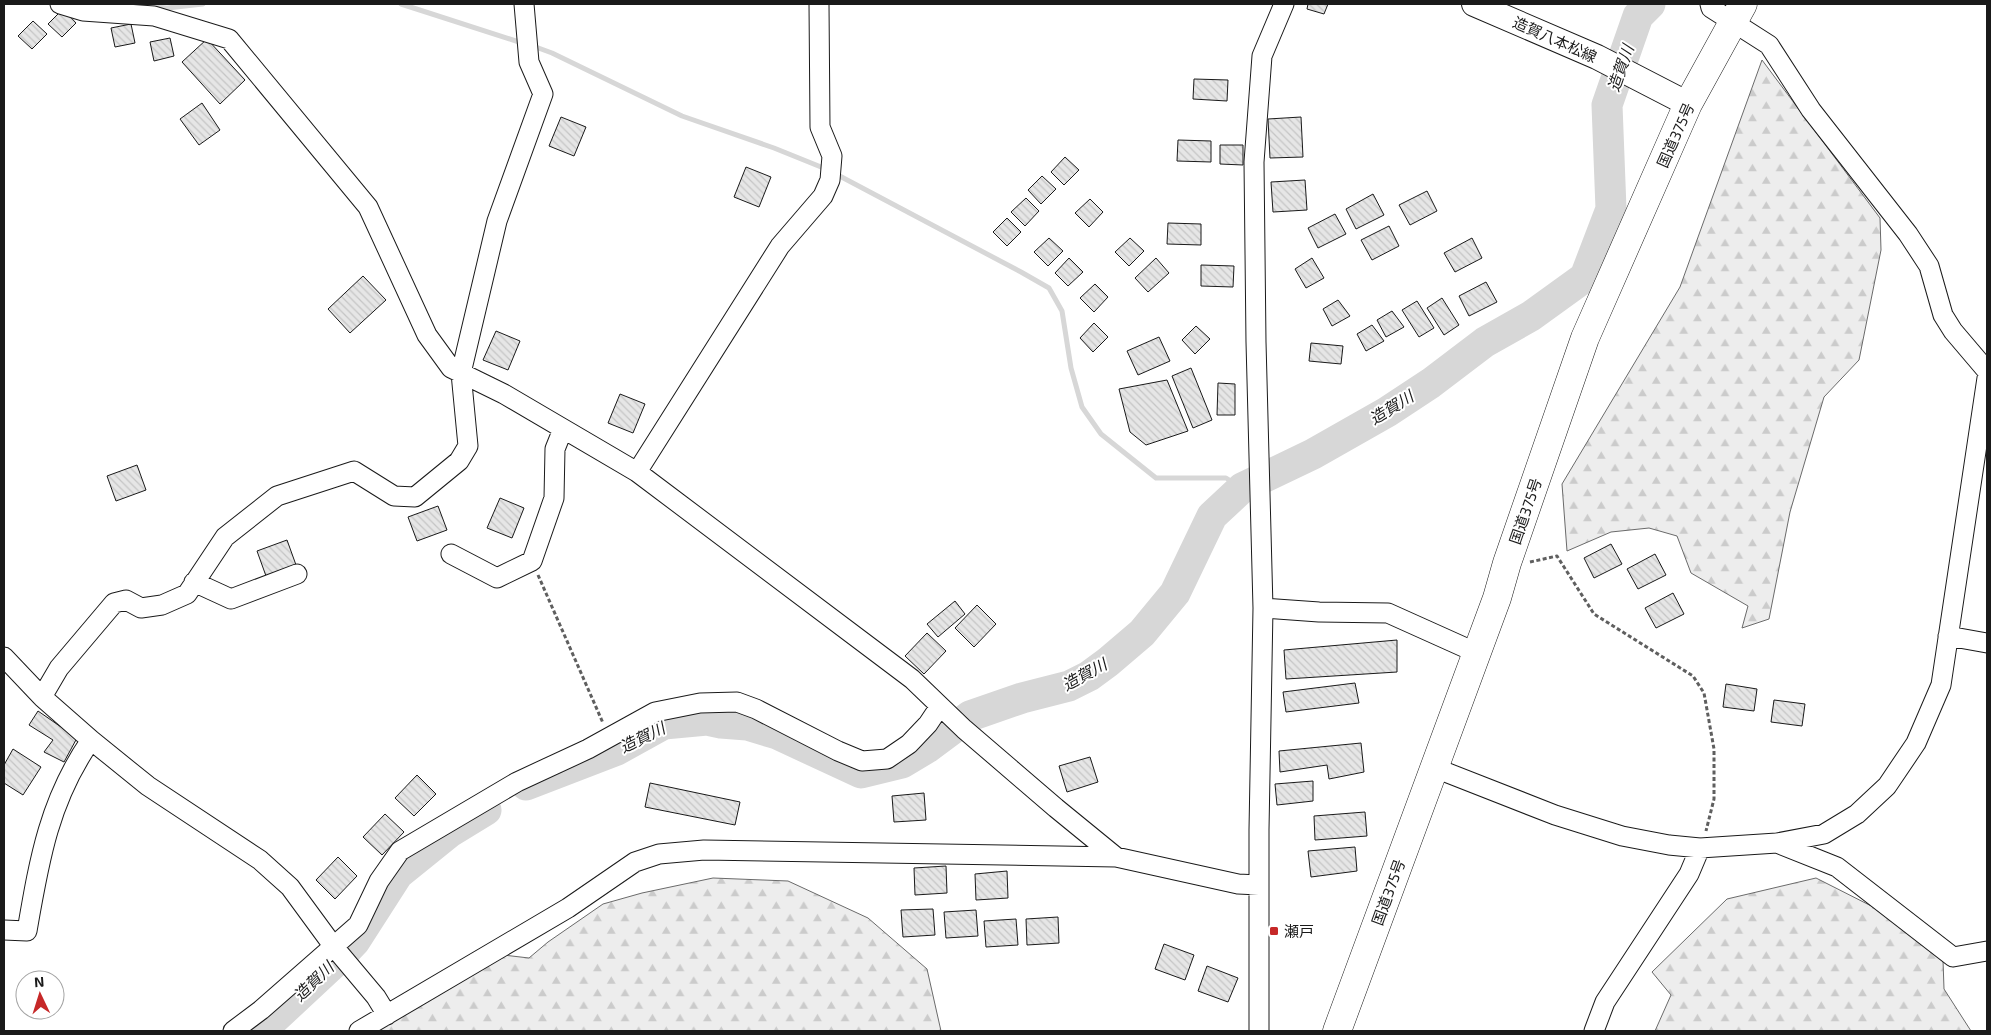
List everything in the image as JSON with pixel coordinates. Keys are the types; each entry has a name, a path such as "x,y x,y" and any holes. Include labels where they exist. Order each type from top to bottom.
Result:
{"highway":[{"name":"国道375号","path":"1337,1031 1497,598 1507,563 1585,338 1688,104 1739,13"}],"main road":[{"name":"造賀八本松線","path":"1474,4 1597,57 1688,104"}],"street":[{"path":"60,4 83,11 154,16 228,39 368,207 427,334 451,368 504,394 637,472 912,679 964,729 1116,857"},
{"path":"42,697 59,668 114,603 126,600 141,608 162,605 187,594 225,537 277,496 354,471 394,496 415,497 459,461 468,446 461,374 497,221 543,94 529,62 524,4"},
{"path":"637,472 780,246 823,196 830,180 832,156 820,127 819,4"},
{"path":"1259,1031 1262,608 1254,162 1262,56 1284,4"},
{"path":"1710,4 1711,8 1739,13 1769,46 1811,110 1908,234 1929,266 1944,315 1953,331 1987,371"},
{"path":"1435,768 1555,814 1622,836 1669,845 1700,848 1777,843 1824,834 1857,814 1887,786 1916,743 1940,685 1987,378"},
{"path":"451,554 497,578 532,561 554,498 555,449 563,429"},
{"path":"194,582 231,599 297,574"},
{"path":"1262,608 1319,612 1388,613 1477,652"},
{"path":"1948,636 1987,643"},
{"path":"4,657 42,697 148,786 260,860 290,887 340,954 376,997 387,1015"},
{"path":"233,1031 340,954 358,925 379,881 400,851 517,782 610,738 655,712 700,703 737,702 756,709 838,751 862,761 887,759 909,744 928,724 945,711"},
{"path":"4,930 27,931 40,854 50,818 77,760 91,740"},
{"path":"1777,843 1836,867 1953,957 1987,951"},
{"path":"1594,1031 1605,1002 1679,891 1689,874 1700,848"},
{"path":"359,1031 568,908 635,862 659,854 704,850 1116,857 1238,884 1259,885"}],"path":[{"path":"1507,563 1526,563 1557,556 1594,614 1693,676 1704,693 1714,749 1714,798 1700,848"},
{"path":"532,561 610,738"}],"green space":[{"path":"1762,60 1880,218 1881,250 1859,360 1824,397 1790,512 1769,619 1742,628 1748,606 1691,573 1677,536 1649,528 1611,532 1567,551 1562,484 1680,287"},
{"path":"713,878 788,881 868,918 927,969 941,1031 359,1031 486,953 529,958 548,942 603,904 642,893"},
{"path":"1816,878 1893,917 1943,960 1944,989 1971,1031 1655,1031 1671,995 1652,972 1727,899"}],"building":[{"path":"1308,4 1328,4 1324,14 1307,9"},
{"path":"63,9 76,23 62,37 48,24"},
{"path":"33,21 47,34 32,49 18,36"},
{"path":"131,24 135,43 115,47 111,28"},
{"path":"170,38 174,56 154,61 150,42"},
{"path":"207,39 245,80 220,104 182,62"},
{"path":"1194,79 1228,80 1227,101 1193,99"},
{"path":"202,103 220,130 199,145 180,119"},
{"path":"561,117 586,127 574,156 549,146"},
{"path":"1301,117 1303,157 1270,158 1268,119"},
{"path":"1178,140 1211,141 1211,162 1177,161"},
{"path":"1220,145 1243,145 1243,165 1220,164"},
{"path":"1065,157 1079,170 1064,185 1051,172"},
{"path":"746,167 771,177 759,207 734,197"},
{"path":"1042,176 1056,189 1041,204 1028,190"},
{"path":"1305,180 1307,210 1273,212 1271,182"},
{"path":"1427,191 1437,211 1410,225 1399,205"},
{"path":"1373,194 1384,215 1356,229 1346,209"},
{"path":"1026,198 1039,211 1025,226 1011,212"},
{"path":"1090,199 1103,212 1089,227 1075,213"},
{"path":"1335,214 1346,234 1318,248 1308,228"},
{"path":"1007,218 1021,232 1007,246 993,232"},
{"path":"1168,223 1201,224 1201,245 1167,244"},
{"path":"1389,226 1399,246 1372,260 1361,240"},
{"path":"1049,238 1063,251 1048,266 1034,252"},
{"path":"1130,238 1144,251 1129,266 1115,252"},
{"path":"1472,238 1482,258 1455,272 1444,253"},
{"path":"1069,258 1083,272 1068,286 1055,273"},
{"path":"1156,258 1169,273 1148,292 1135,278"},
{"path":"1312,258 1324,278 1306,288 1295,269"},
{"path":"1201,265 1234,266 1233,287 1201,286"},
{"path":"363,276 386,300 350,333 328,309"},
{"path":"1486,282 1497,302 1469,316 1459,296"},
{"path":"1095,284 1108,297 1094,312 1080,298"},
{"path":"1442,298 1459,325 1444,335 1427,308"},
{"path":"1338,300 1350,316 1332,326 1323,309"},
{"path":"1417,301 1434,328 1419,337 1402,310"},
{"path":"1392,311 1404,327 1386,337 1377,320"},
{"path":"1094,323 1108,337 1093,352 1080,338"},
{"path":"1372,325 1384,341 1366,351 1357,334"},
{"path":"1196,326 1210,339 1195,354 1182,340"},
{"path":"496,331 520,341 508,370 483,360"},
{"path":"1159,337 1170,361 1138,375 1127,351"},
{"path":"1311,343 1343,346 1341,364 1309,361"},
{"path":"1191,368 1212,420 1193,428 1172,376"},
{"path":"1167,380 1188,431 1146,445 1130,432 1119,389"},
{"path":"1218,383 1235,384 1235,415 1217,415"},
{"path":"620,394 645,404 633,433 608,423"},
{"path":"137,465 146,490 116,501 107,476"},
{"path":"500,498 524,508 512,538 487,528"},
{"path":"438,506 447,530 417,541 408,517"},
{"path":"287,540 296,565 266,576 257,551"},
{"path":"1611,544 1622,564 1594,578 1584,558"},
{"path":"1655,554 1666,575 1638,589 1627,569"},
{"path":"1673,593 1684,614 1656,628 1645,608"},
{"path":"955,601 965,614 938,637 927,624"},
{"path":"977,605 996,624 974,647 955,628"},
{"path":"927,633 946,651 924,674 905,656"},
{"path":"1397,640 1397,672 1286,679 1284,650"},
{"path":"1355,683 1359,703 1286,712 1283,692"},
{"path":"1726,684 1757,689 1754,711 1723,707"},
{"path":"1774,700 1805,704 1802,726 1771,722"},
{"path":"38,711 77,738 64,762 44,752 53,740 29,725"},
{"path":"1361,743 1364,772 1329,779 1327,765 1280,772 1279,751"},
{"path":"13,749 41,767 23,795 4,783 4,765"},
{"path":"1090,757 1098,782 1067,792 1059,766"},
{"path":"417,775 436,794 414,816 395,798"},
{"path":"1313,781 1313,801 1277,805 1275,784"},
{"path":"650,783 740,802 735,825 645,807"},
{"path":"924,793 926,820 894,822 892,796"},
{"path":"1365,812 1367,836 1315,840 1314,816"},
{"path":"385,814 404,832 382,855 363,837"},
{"path":"1355,847 1357,871 1311,877 1308,851"},
{"path":"338,857 357,876 335,899 316,880"},
{"path":"946,866 947,893 915,895 914,868"},
{"path":"1007,871 1008,898 976,900 975,874"},
{"path":"933,909 935,935 903,937 901,910"},
{"path":"976,910 978,936 946,938 944,912"},
{"path":"1058,917 1059,943 1027,945 1026,919"},
{"path":"1016,919 1018,945 986,947 984,921"},
{"path":"1164,944 1194,955 1185,980 1155,969"},
{"path":"1207,966 1238,978 1228,1002 1198,991"}],"waterway":[{"path":"125,4 167,8 203,4"},
{"path":"401,4 522,43"},
{"name":"造賀川","path":"526,785 617,750 664,724 707,720 747,725 777,734 861,773 902,763 927,748 970,716 1022,698 1069,686 1089,676 1142,633 1175,593 1212,516 1242,488 1313,454 1387,412 1431,383 1485,342 1531,316 1585,277 1611,209 1607,105 1638,16 1650,4"},
{"path":"533,46 552,53 682,116 774,148 826,169"},
{"path":"834,173 1049,288 1062,311 1071,368 1082,407 1101,434 1156,478 1226,478 1242,488"},
{"name":"造賀川","path":"261,1031 355,941 398,874 450,832 486,810"}],"place":[{"name":"瀬戸","path":"1274,931"}]}
